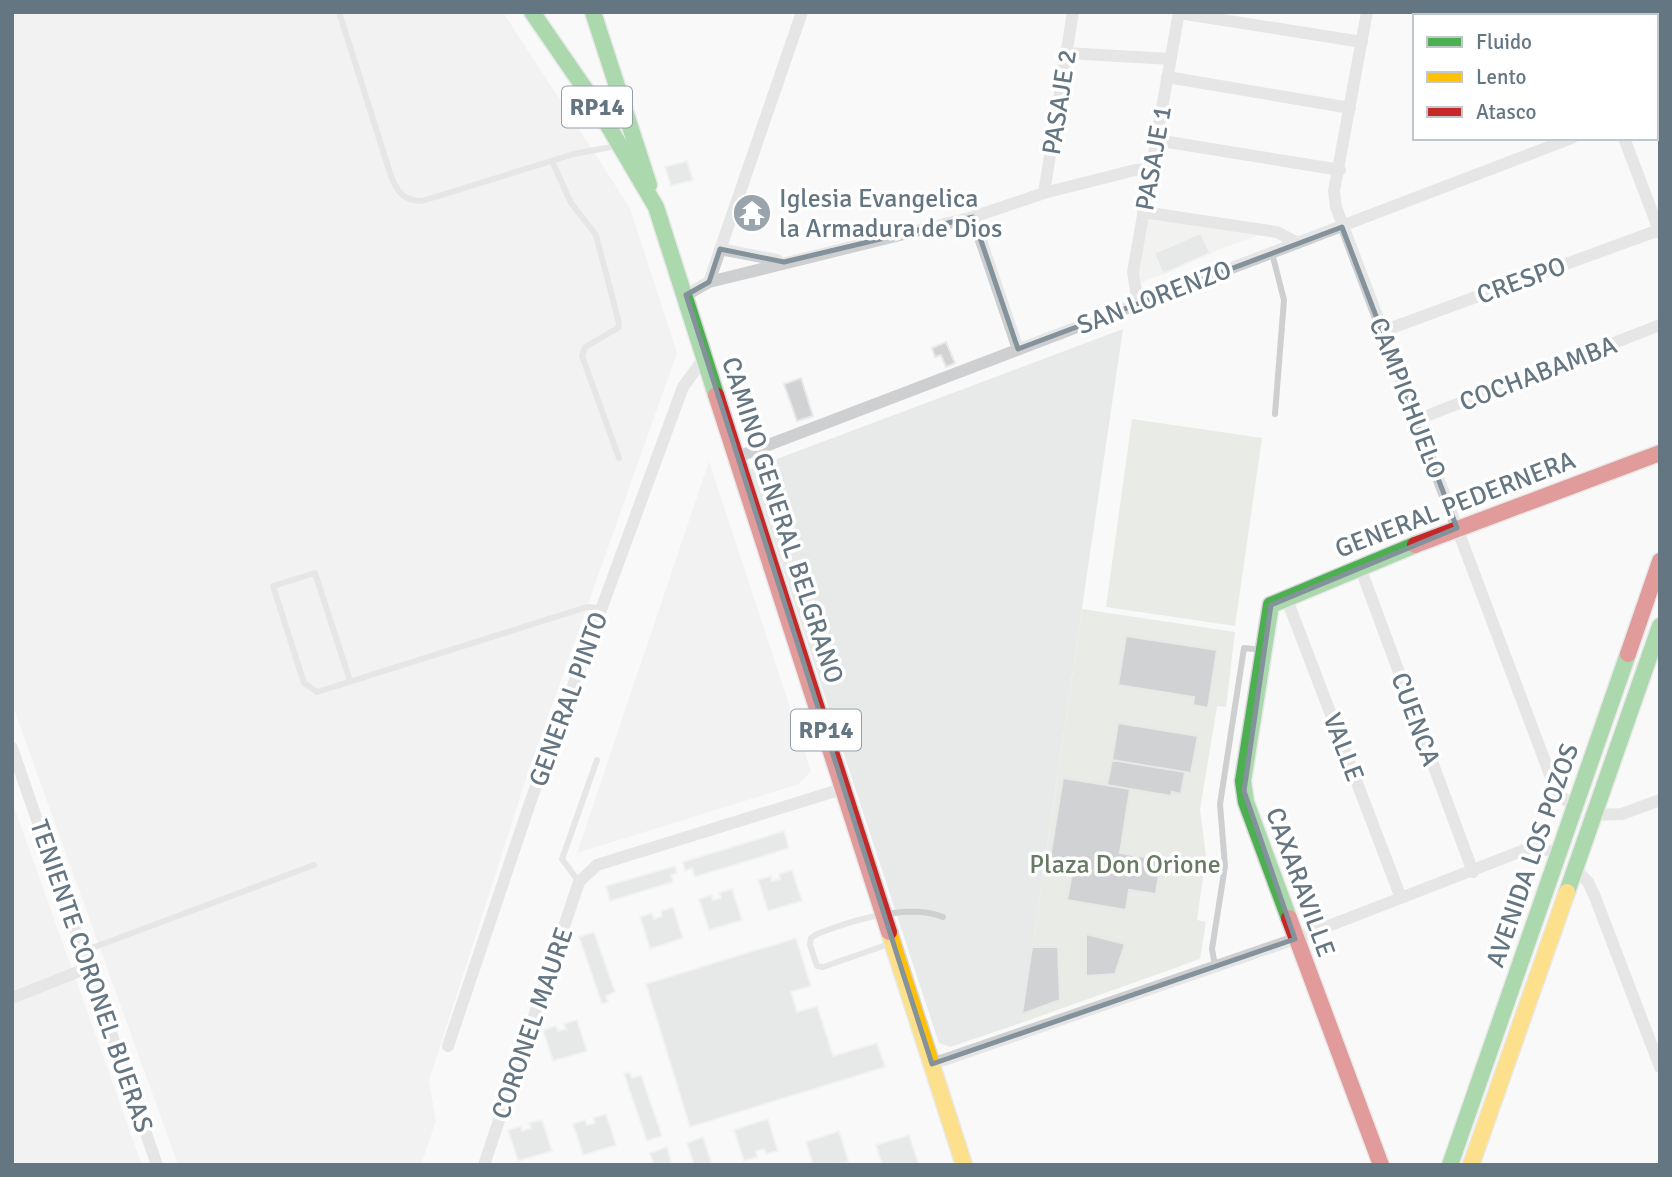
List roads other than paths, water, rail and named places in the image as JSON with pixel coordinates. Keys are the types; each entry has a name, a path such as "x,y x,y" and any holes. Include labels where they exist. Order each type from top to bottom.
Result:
{"street":[{"name":"RP14","path":"532,12 620,145 656,207"},
{"name":"CAMINO GENERAL BELGRANO","path":"593,12 687,295 704,358 845,788 964,1165"},
{"path":"709,282 802,12"},
{"name":"PASAJE 2","path":"1044,193 1073,12"},
{"path":"1179,13 1362,42"},
{"name":"PASAJE 1","path":"1138,304 1133,272 1179,13"},
{"name":"CAMPICHUELO","path":"1370,14 1362,42 1334,199 1342,227 1555,788 1561,797 1576,806"},
{"path":"1066,53 1171,59"},
{"path":"1167,77 1350,107"},
{"path":"1156,140 1340,170"},
{"name":"SAN LORENZO","path":"737,457 1567,140"},
{"path":"1625,140 1659,231"},
{"path":"687,295 709,282 973,216 1044,193 1150,169"},
{"path":"1143,212 1277,232 1298,243"},
{"path":"973,216 1018,349"},
{"name":"CRESPO","path":"1383,331 1659,231"},
{"path":"720,249 784,262"},
{"name":"COCHABAMBA","path":"1416,420 1660,325"},
{"name":"GENERAL PINTO","path":"448,1046 531,800 683,387 704,358"},
{"name":"GENERAL PEDERNERA","path":"1270,605 1457,528 1660,453"},
{"name":"AVENIDA LOS POZOS","path":"1450,1165 1660,561"},
{"name":"CUENCA","path":"1360,567 1472,872"},
{"name":"VALLE","path":"1286,597 1401,898"},
{"name":"CAXARAVILLE","path":"1270,605 1244,791 1295,939 1381,1165"},
{"name":"AVENIDA LOS POZOS","path":"1471,1165 1660,626"},
{"name":"TENIENTE CORONEL BUERAS","path":"12,748 157,1165"},
{"path":"579,882 597,865 845,788"},
{"path":"1594,815 1622,814 1660,800"},
{"path":"932,1064 1295,939 1532,847 1559,853"},
{"path":"1574,868 1588,882 1595,897 1660,1067"},
{"name":"CORONEL MAURE","path":"484,1165 579,882"},
{"path":"12,998 90,967"}],"lane":[{"path":"339,12 391,176 402,196 422,201 552,161 620,145"},
{"path":"552,161 571,203 596,235 619,323 618,328 585,347 582,356 619,458"},
{"path":"1272,253 1284,300 1275,414"},
{"path":"350,681 315,573 273,586 308,688 317,692 587,607 602,608"},
{"path":"1215,966 1212,949 1225,866 1220,804 1244,648 1262,650"},
{"path":"579,882 562,859 597,760"},
{"path":"84,951 314,864"},
{"path":"893,942 823,967 817,966 810,945 811,938 817,934 867,917 925,910 943,917"}],"place":[{"name":"Iglesia Evangelica la Armadura de Dios","path":"752,213"}],"park label":[{"name":"Plaza Don Orione","path":"1125,864"}]}
